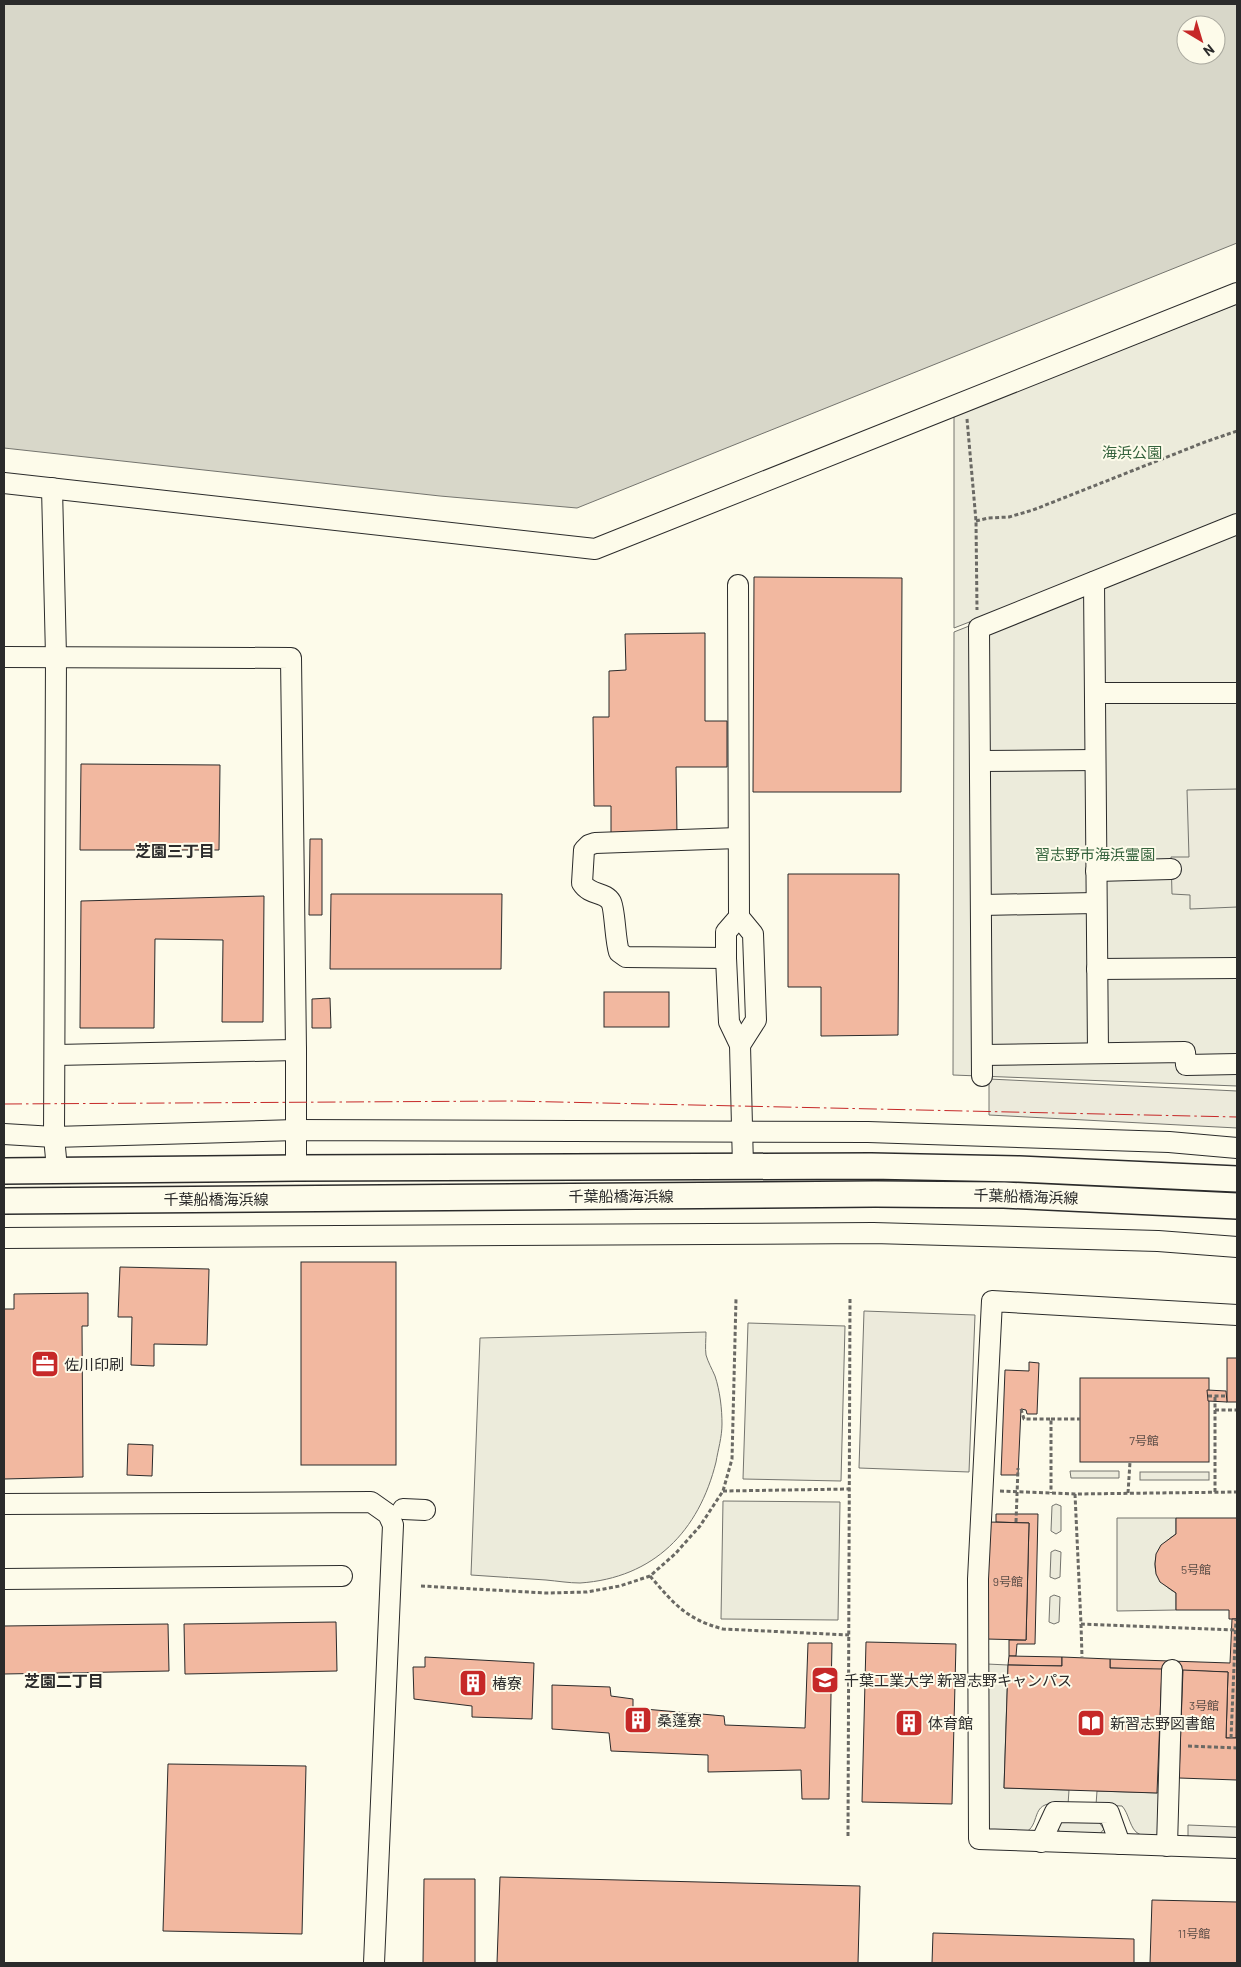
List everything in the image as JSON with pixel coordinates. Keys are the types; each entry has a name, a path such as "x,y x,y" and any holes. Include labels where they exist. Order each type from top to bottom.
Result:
{"main road":[{"name":"千葉船橋海浜線","path":"4,1171 871,1166 1010,1169 1237,1179"},
{"name":"千葉船橋海浜線","path":"4,1201 885,1194 1004,1195 1237,1206"}],"street":[{"path":"4,483 595,549 1237,293"},
{"path":"52,488 56,656 56,1055 54,1137 57,1170"},
{"path":"982,1076 979,628 1237,524"},
{"path":"1094,582 1098,1053"},
{"path":"738,585 739,916 753,934 756,1020 740,1045"},
{"path":"4,657 291,658 296,1168"},
{"path":"1095,693 1237,693"},
{"path":"980,761 1095,760"},
{"path":"726,958 626,957 619,952 612,902 605,896 589,891 582,883 584,850 589,844 595,843 738,838"},
{"path":"1096,871 1171,869"},
{"path":"980,905 1096,903"},
{"path":"739,916 726,932 726,958 729,1022 740,1045 743,1167"},
{"path":"1097,969 1237,968"},
{"path":"56,1055 296,1050"},
{"path":"982,1055 1184,1052 1186,1065 1237,1064"},
{"path":"4,1134 54,1137 296,1130 878,1133 1169,1142 1237,1148"},
{"path":"4,1238 872,1233 1158,1241 1237,1247"},
{"path":"1237,1315 992,1301 978,1579 980,1839 1237,1848"},
{"path":"4,1504 371,1502 388,1514 392,1525 374,1963"},
{"path":"403,1508 425,1510"},
{"path":"4,1579 342,1576"},
{"path":"1167,1846 1172,1670"},
{"path":"1041,1842 1055,1812 1109,1813 1120,1844"}],"path":[{"path":"966,401 976,521 977,612 986,609"},
{"path":"976,521 1033,510 1237,431"},
{"path":"848,1836 850,1298"},
{"path":"421,1586 546,1593 587,1592 620,1586 650,1576 675,1554 700,1526 723,1491 732,1459 736,1299"},
{"path":"1208,1396 1226,1396"},
{"path":"1215,1396 1215,1492"},
{"path":"1021,1409 1024,1419 1080,1419"},
{"path":"1215,1410 1237,1410"},
{"path":"1051,1419 1051,1493"},
{"path":"1128,1493 1130,1462"},
{"path":"1016,1522 1018,1468"},
{"path":"723,1491 850,1489"},
{"path":"982,1490 1075,1494 1237,1492"},
{"path":"1075,1494 1082,1657"},
{"path":"650,1576 675,1605 704,1624 723,1629 849,1635"},
{"path":"1231,1738 1236,1619"},
{"path":"1081,1624 1236,1630"},
{"path":"1170,1746 1237,1748"}],"green space":[{"name":"海浜公園","path":"1237,304 1237,518 954,628 954,416"},
{"name":"習志野市海浜霊園","path":"1237,520 1237,1086 953,1075 954,632"},
{"path":"748,1323 845,1326 841,1481 743,1479"},
{"path":"706,1332 706,1355 715,1376 722,1412 721,1439 708,1487 698,1509 685,1529 669,1546 651,1561 630,1572 606,1579 580,1583 471,1575 480,1338"},
{"path":"1070,1471 1119,1471 1119,1478 1071,1478"},
{"path":"1140,1472 1209,1472 1209,1480 1140,1480"},
{"path":"723,1501 840,1502 838,1620 721,1619"},
{"path":"1056,1504 1061,1506 1061,1531 1056,1534 1051,1531 1052,1506"},
{"path":"1117,1518 1176,1518 1176,1534 1161,1548 1156,1556 1155,1564 1156,1572 1160,1579 1176,1593 1176,1610 1117,1611"},
{"path":"1055,1550 1061,1552 1060,1577 1055,1579 1050,1577 1051,1552"},
{"path":"1054,1595 1060,1597 1059,1622 1054,1624 1049,1622 1050,1597"},
{"path":"987,1664 1008,1665 1004,1788 1069,1790 1068,1805 1053,1803 1045,1805 1038,1812 1031,1828 1027,1832 1020,1834 1001,1834 988,1829"},
{"path":"1097,1791 1161,1793 1160,1836 1144,1835 1136,1832 1122,1806 1096,1805"},
{"path":"1064,1821 1098,1821 1104,1829 1098,1836 1060,1833 1058,1828 1060,1823"}],"shaded area":[{"path":"4,4 1237,4 1237,243 577,508 440,496 4,448"},
{"path":"1237,789 1237,907 1190,909 1190,895 1172,894 1171,857 1189,857 1187,790"},
{"path":"989,1079 1237,1091 1237,1128 989,1115"},
{"path":"864,1311 975,1315 969,1472 859,1468"},
{"path":"1188,1825 1237,1827 1237,1841 1188,1839"}],"building":[{"path":"754,577 902,578 901,792 753,792"},
{"path":"705,633 705,721 727,721 727,767 676,767 677,836 611,837 611,806 594,806 593,717 609,717 609,671 626,670 625,634"},
{"path":"81,764 220,765 219,850 80,850"},
{"path":"310,839 322,839 322,915 309,915"},
{"path":"788,874 899,874 898,1035 821,1036 821,987 788,987"},
{"path":"331,894 502,894 501,969 330,969"},
{"path":"264,896 263,1022 222,1022 223,940 155,939 154,1028 80,1028 81,901"},
{"path":"604,992 669,992 669,1027 604,1027"},
{"path":"330,998 331,1028 312,1028 312,999"},
{"path":"301,1262 396,1262 396,1465 301,1465"},
{"path":"120,1267 209,1269 207,1345 154,1344 154,1366 131,1365 132,1317 118,1317"},
{"path":"88,1293 88,1326 82,1326 83,1477 4,1479 4,1309 14,1309 14,1294"},
{"path":"1227,1358 1237,1358 1237,1402 1227,1402"},
{"path":"1029,1362 1039,1363 1037,1414 1027,1414 1026,1410 1021,1409 1018,1475 1001,1475 1005,1370 1029,1371"},
{"path":"1080,1378 1209,1378 1209,1462 1080,1462"},
{"path":"1207,1390 1226,1391 1227,1402 1208,1401"},
{"path":"128,1444 153,1445 152,1476 127,1475"},
{"path":"996,1514 1038,1514 1035,1644 1017,1644 1016,1656 1009,1656 1009,1640 1026,1640 1029,1523 996,1522"},
{"path":"1176,1518 1237,1518 1237,1619 1229,1619 1229,1610 1176,1610 1176,1593 1160,1582 1156,1574 1155,1564 1156,1554 1161,1545 1176,1534"},
{"path":"989,1522 1029,1523 1026,1640 986,1639"},
{"path":"1232,1619 1237,1619 1236,1738 1226,1738 1228,1672 1110,1668 1110,1659 1230,1663"},
{"path":"336,1622 337,1671 185,1674 184,1624"},
{"path":"168,1624 169,1671 4,1674 4,1626"},
{"name":"体育館","path":"866,1642 956,1644 952,1804 862,1802"},
{"name":"桑蓬寮","path":"808,1643 832,1643 829,1799 802,1799 801,1770 708,1772 708,1755 611,1751 609,1733 552,1729 552,1685 610,1687 611,1696 633,1699 633,1708 724,1716 725,1725 805,1728"},
{"path":"1009,1656 1062,1657 1062,1666 1008,1665"},
{"name":"椿寮","path":"425,1657 534,1663 532,1719 472,1717 472,1706 414,1699 413,1667 425,1667"},
{"path":"1062,1657 1110,1659 1110,1668 1162,1669 1157,1793 1004,1788 1008,1665 1062,1666"},
{"path":"1183,1670 1228,1672 1226,1738 1237,1738 1237,1780 1179,1778"},
{"path":"168,1764 306,1766 302,1934 163,1931"},
{"path":"500,1877 860,1886 858,1963 497,1963"},
{"path":"424,1879 475,1879 475,1963 423,1963"},
{"path":"1152,1900 1237,1902 1237,1963 1150,1963"},
{"path":"933,1933 1134,1939 1134,1963 932,1963"}],"power":[{"path":"4,1104 512,1101 1237,1117"}],"place":[{"name":"佐川印刷","path":"45,1364"},
{"name":"千葉工業大学 新習志野キャンパス","path":"825,1680"},
{"name":"椿寮","path":"473,1683"},
{"name":"桑蓬寮","path":"638,1720"},
{"name":"体育館","path":"909,1723"},
{"name":"新習志野図書館","path":"1091,1723"}],"district":[{"name":"芝園三丁目","path":"175,850"},
{"name":"芝園二丁目","path":"64,1680"}]}
